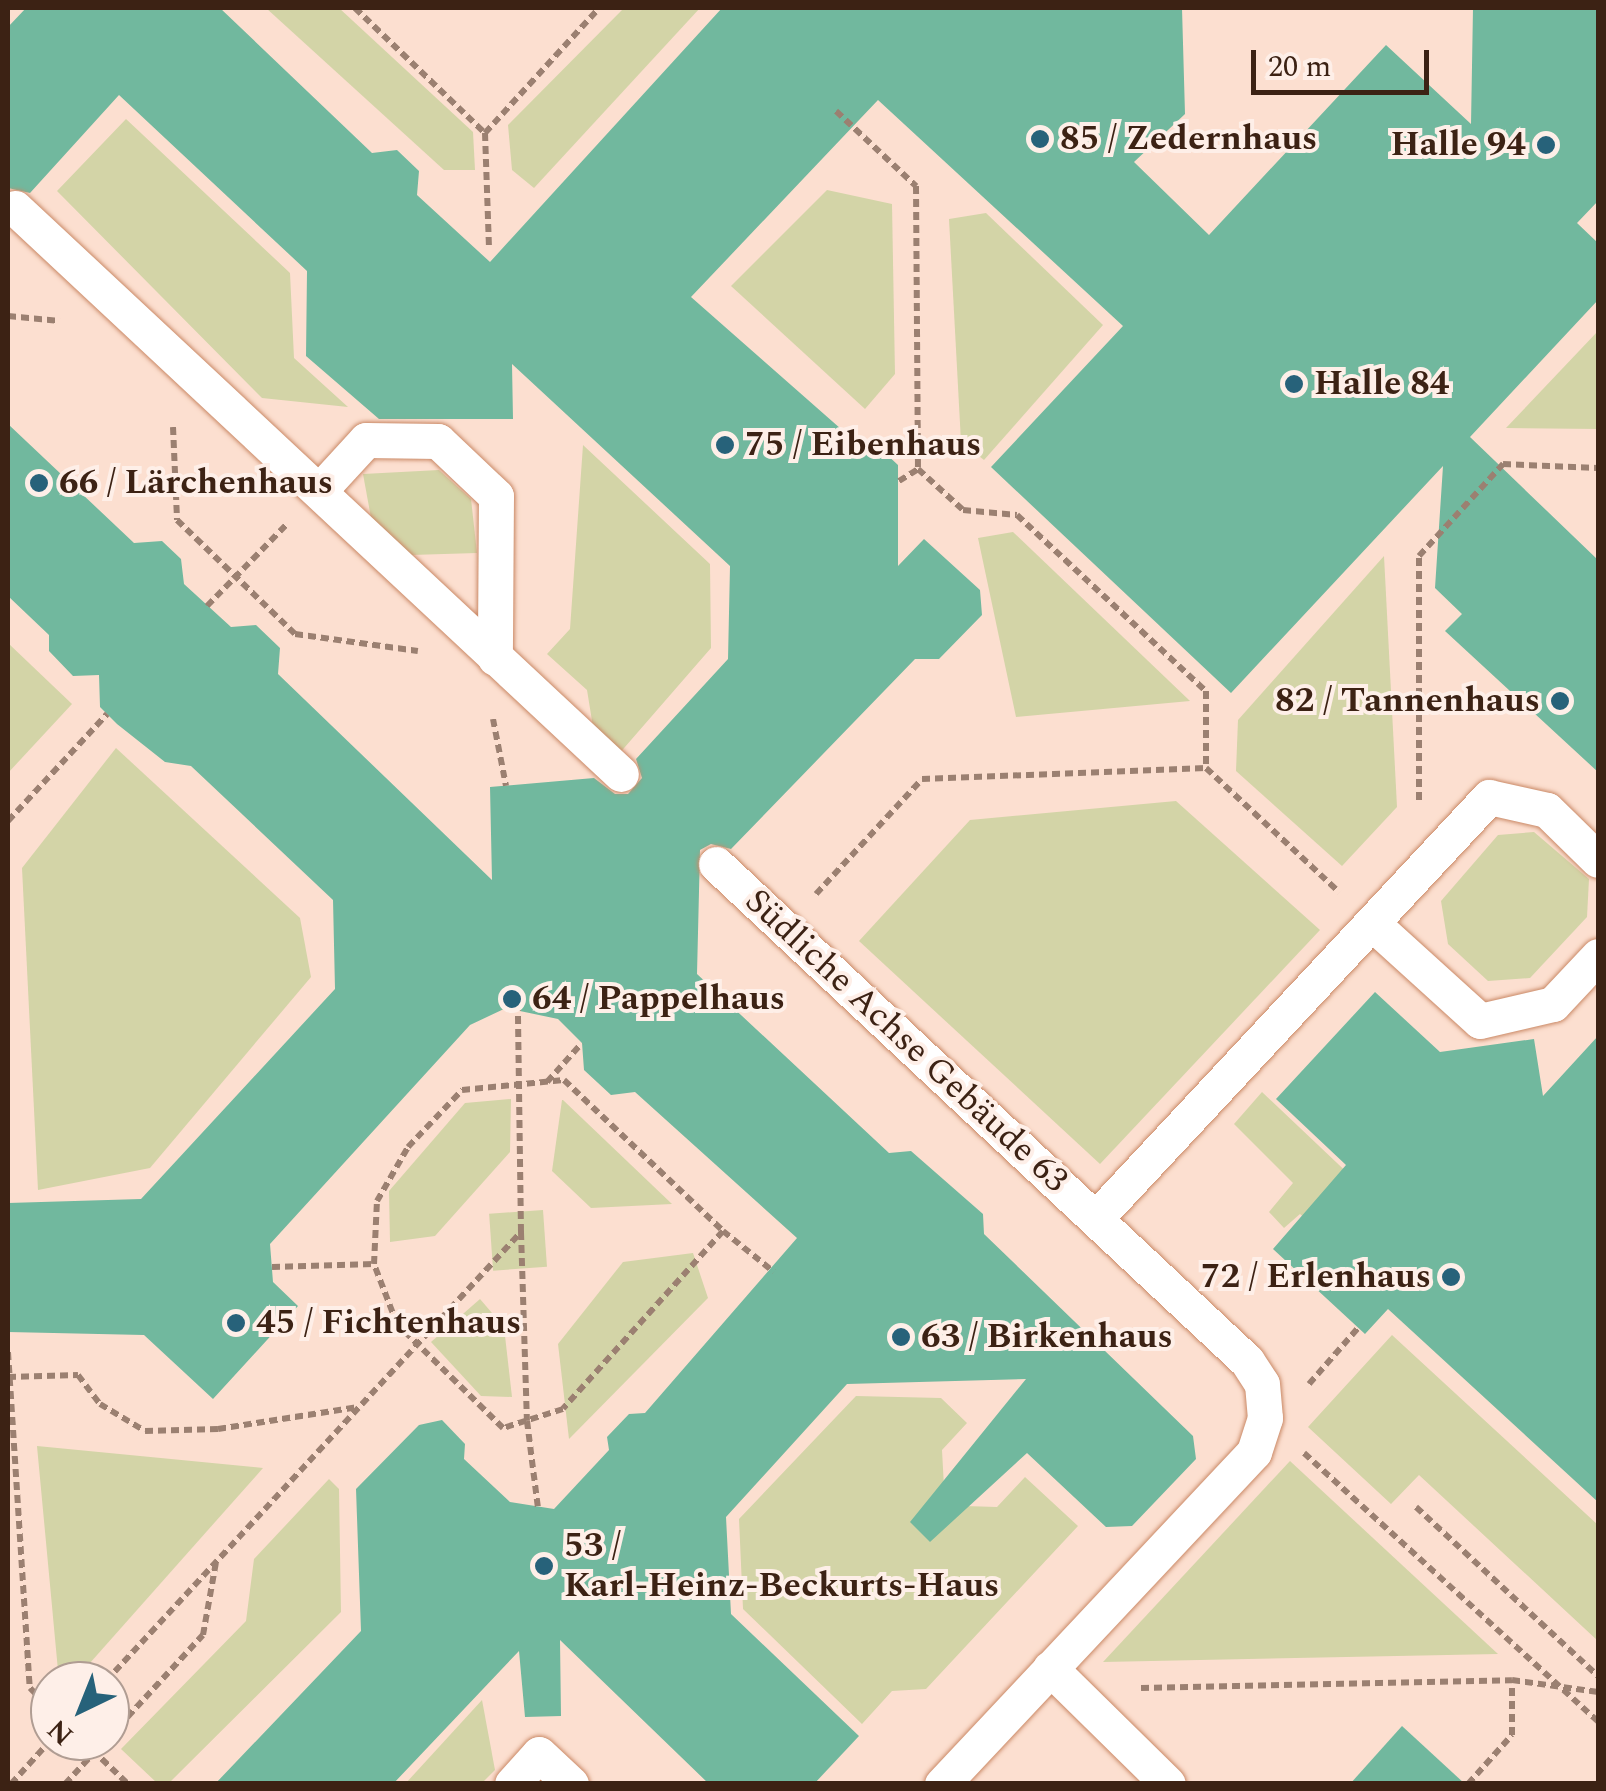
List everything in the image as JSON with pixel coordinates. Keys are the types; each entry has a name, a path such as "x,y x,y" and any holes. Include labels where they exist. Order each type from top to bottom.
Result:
{"lane":[{"path":"16,208 621,774"},
{"path":"320,490 366,440 438,441 496,496 495,658"},
{"path":"1096,1218 1489,798 1548,810 1598,860"},
{"name":"Südliche Achse Gebäude 63","path":"716,864 1247,1361 1262,1384 1265,1418"},
{"path":"1372,924 1480,1021 1553,1004 1598,956"},
{"path":"942,1784 1060,1679 1254,1452 1265,1418"},
{"path":"1060,1679 1168,1784"},
{"path":"512,1784 539,1754 571,1784"}],"path":[{"path":"356,8 486,133"},
{"path":"489,247 486,133 599,8"},
{"path":"836,111 916,186 918,469 962,510 1018,516 1206,691 1206,768"},
{"path":"8,316 60,321"},
{"path":"173,427 176,520 295,634 415,654"},
{"path":"1420,872 1418,556 1503,464 1598,468"},
{"path":"899,481 918,469"},
{"path":"207,606 320,490"},
{"path":"8,821 108,714"},
{"path":"493,729 506,786"},
{"path":"784,929 922,779 1206,768 1372,924"},
{"path":"518,1009 527,1421 538,1508"},
{"path":"547,1082 582,1043"},
{"path":"724,1232 563,1408 503,1428 397,1324 374,1264 378,1201 408,1147 462,1090 564,1080 724,1232 774,1272"},
{"path":"124,1661 521,1232"},
{"path":"272,1267 374,1264"},
{"path":"1358,1328 1310,1383 1265,1418 1598,1721"},
{"path":"8,1352 30,1688"},
{"path":"8,1377 78,1375 100,1404 145,1431 218,1429 358,1407"},
{"path":"1416,1507 1598,1676"},
{"path":"130,1714 203,1635 216,1561"},
{"path":"1060,1679 1512,1680 1598,1692"},
{"path":"1468,1784 1512,1736 1512,1680"},
{"path":"11,1784 32,1761"},
{"path":"66,1784 87,1761"},
{"path":"103,1761 128,1784"}],"green space":[{"path":"266,8 339,8 473,132 475,170 444,170"},
{"path":"624,8 700,8 534,188 512,170 508,125"},
{"path":"126,119 290,273 294,358 348,407 262,398 57,191"},
{"path":"827,190 892,204 895,374 865,409 731,286"},
{"path":"986,213 1103,325 984,460 961,442 949,219"},
{"path":"1598,331 1598,429 1506,428"},
{"path":"583,445 710,564 711,648 618,755 594,733 587,690 547,654 570,629"},
{"path":"439,470 471,499 477,553 378,556 363,474"},
{"path":"1013,532 1190,701 1016,717 978,538"},
{"path":"1384,556 1397,807 1342,866 1236,771 1238,720"},
{"path":"8,643 72,704 8,773"},
{"path":"116,748 300,918 311,977 150,1168 38,1190 22,868"},
{"path":"1176,801 1320,930 1100,1164 859,941 970,820"},
{"path":"1534,832 1589,879 1587,917 1530,978 1488,981 1448,944 1441,901 1498,835"},
{"path":"1262,1092 1356,1181 1314,1226 1300,1214 1284,1228 1269,1212 1293,1183 1234,1124"},
{"path":"511,1099 510,1152 435,1236 390,1242 389,1191 465,1103"},
{"path":"562,1100 672,1204 591,1208 552,1171"},
{"path":"543,1210 547,1267 493,1271 489,1214"},
{"path":"693,1253 708,1298 569,1439 558,1344 623,1262"},
{"path":"480,1299 504,1327 512,1397 481,1396 431,1342"},
{"path":"1392,1335 1598,1525 1598,1641 1419,1475 1391,1504 1308,1427"},
{"path":"856,1396 941,1398 967,1423 942,1450 944,1487 965,1506 997,1507 1025,1477 1078,1526 926,1689 892,1691 862,1724 743,1609 739,1519"},
{"path":"37,1446 263,1468 92,1661 57,1661"},
{"path":"1290,1461 1498,1654 1103,1662"},
{"path":"329,1479 339,1489 341,1612 169,1783 157,1783 130,1758 130,1740 246,1621 254,1559"},
{"path":"482,1700 495,1770 482,1783 406,1783"}],"building":[{"path":"26,8 220,8 372,153 397,150 419,171 417,195 490,262 722,8 1182,8 1185,114 1134,162 1209,235 1386,45 1471,124 1473,8 1598,8 1598,201 1577,223 1598,243 1598,300 1470,437 1598,560 1598,772 1445,631 1462,614 1435,588 1443,466 1231,693 991,467 1123,326 878,100 691,297 866,451 884,452 898,465 898,566 924,539 980,590 982,615 939,659 915,659 731,849 711,844 700,850 697,974 889,1153 911,1151 983,1214 984,1234 1193,1436 1196,1459 1132,1526 1106,1527 1027,1453 930,1542 910,1522 1026,1379 847,1384 726,1517 731,1614 859,1736 814,1784 709,1784 560,1640 561,1716 525,1717 519,1651 393,1784 215,1784 361,1631 356,1489 419,1425 442,1420 465,1444 464,1459 510,1502 554,1509 609,1450 607,1437 629,1414 645,1413 797,1238 635,1092 611,1095 584,1070 582,1043 558,1019 506,1008 470,1025 270,1244 273,1282 298,1306 213,1399 144,1335 8,1332 8,1203 141,1199 335,989 333,900 191,766 165,762 117,724 100,707 99,675 73,676 49,651 49,635 8,596 8,424 134,543 162,541 181,559 184,584 231,627 256,625 280,648 278,674 492,880 490,787 594,778 615,794 628,794 642,778 636,759 728,659 730,566 512,364 513,419 379,419 306,356 307,271 119,95 30,193 8,188 8,27"},
{"name":"72 / Erlenhaus","path":"1375,992 1440,1052 1534,1039 1543,1096 1598,1036 1598,1502 1388,1309 1365,1334 1273,1249 1346,1165 1276,1099"},
{"path":"1402,1726 1465,1784 1350,1784"}],"place":[{"name":"85 / Zedernhaus","path":"1040,139"},
{"name":"Halle 94","path":"1546,145"},
{"name":"Halle 84","path":"1294,384"},
{"name":"75 / Eibenhaus","path":"725,445"},
{"name":"66 / Lärchenhaus","path":"39,483"},
{"name":"82 / Tannenhaus","path":"1560,701"},
{"name":"64 / Pappelhaus","path":"512,999"},
{"name":"72 / Erlenhaus","path":"1451,1277"},
{"name":"45 / Fichtenhaus","path":"236,1323"},
{"name":"63 / Birkenhaus","path":"901,1337"},
{"name":"53 / Karl-Heinz-Beckurts-Haus","path":"544,1566"}]}
